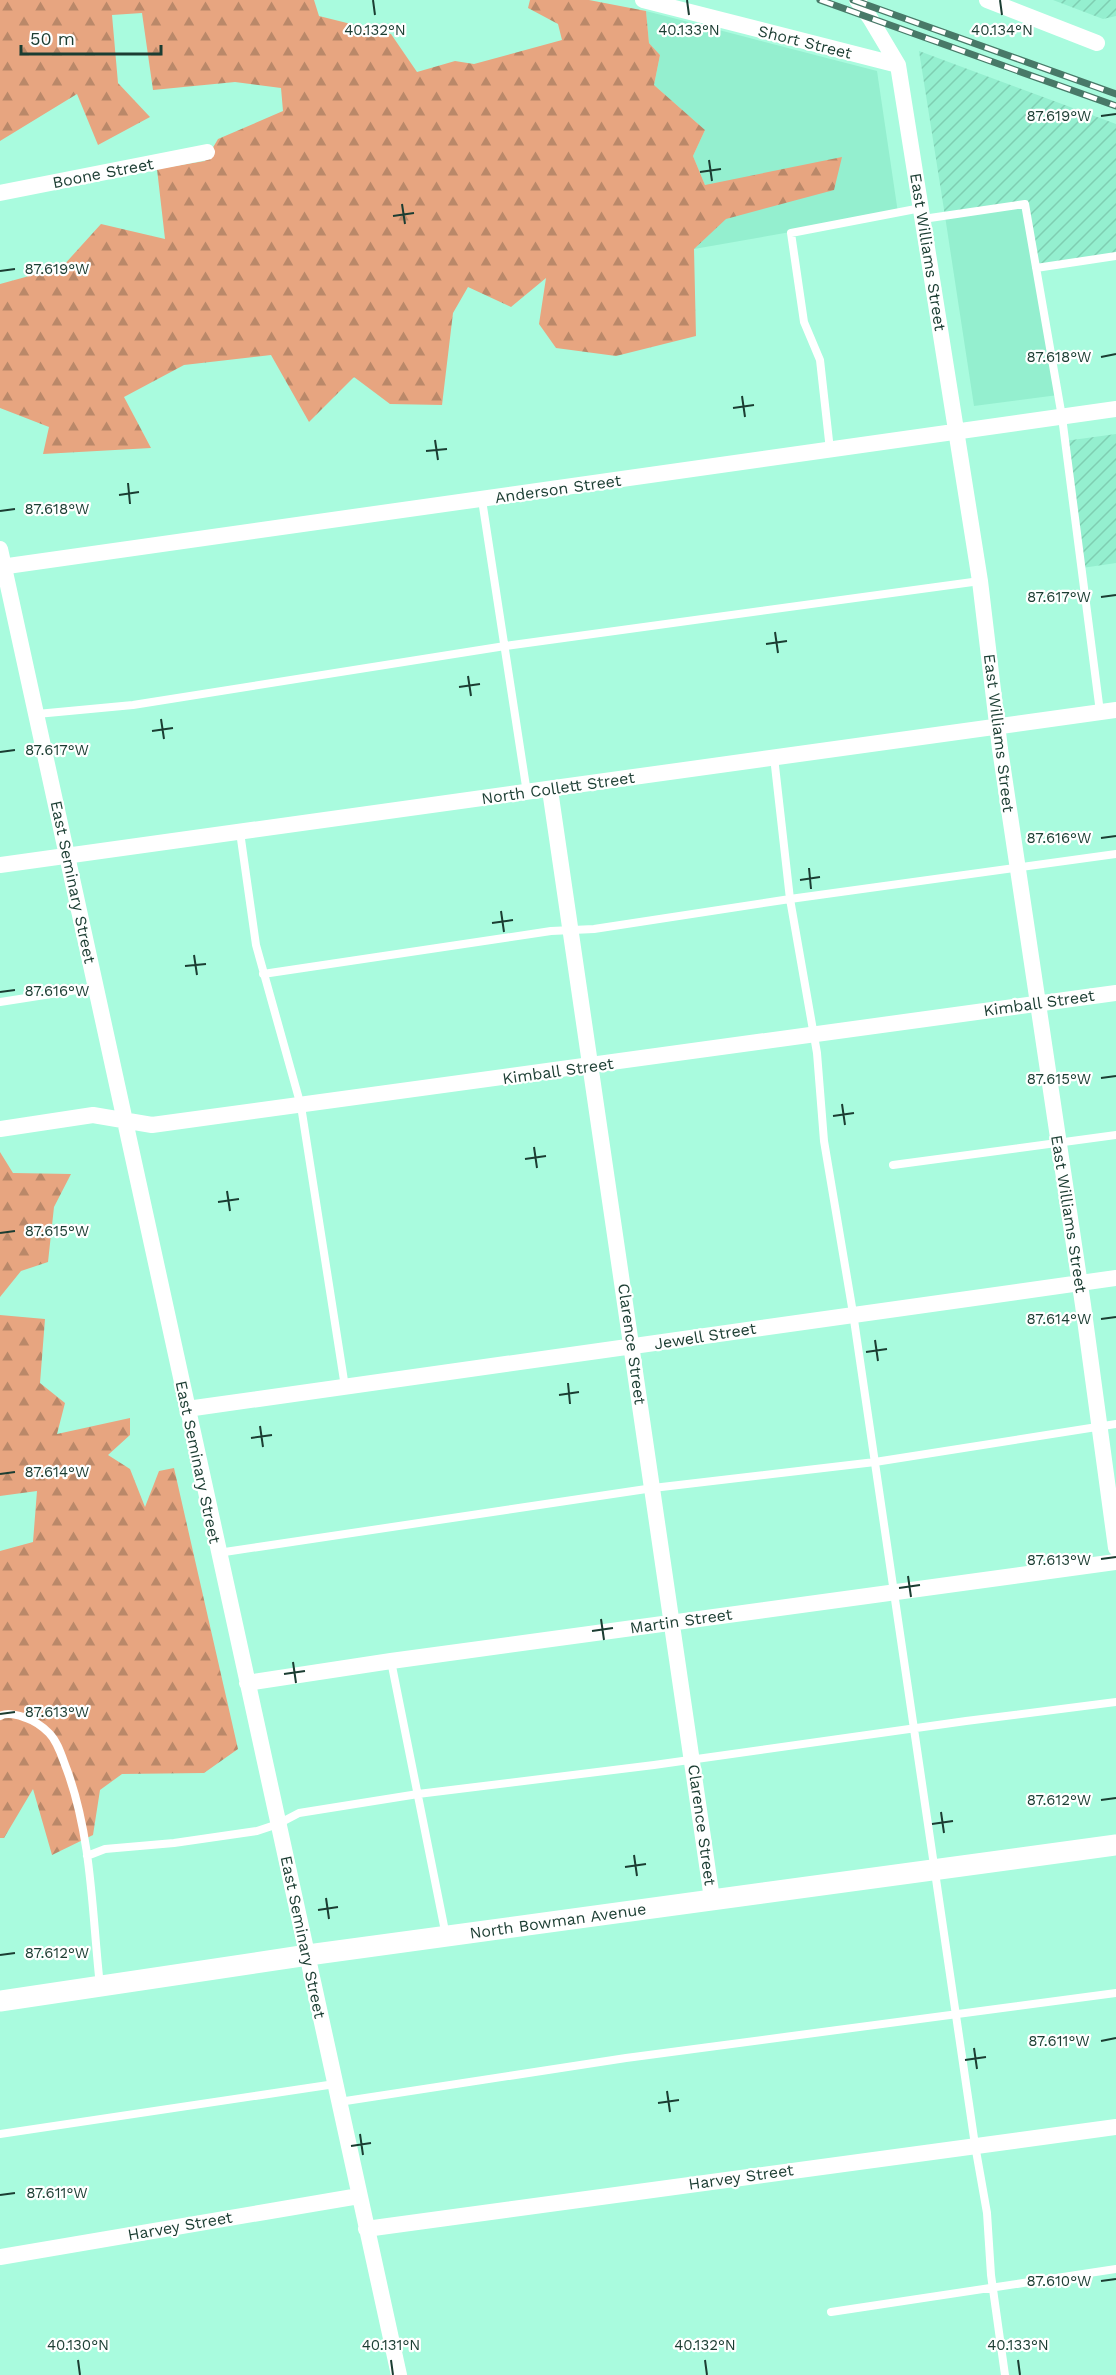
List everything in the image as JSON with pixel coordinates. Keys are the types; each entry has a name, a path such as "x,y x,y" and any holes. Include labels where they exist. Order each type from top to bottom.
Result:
{"street":[{"name":"Short Street","path":"643,0 898,65"},
{"name":"East Williams Street","path":"857,0 898,65 980,581 997,726 1080,1284 1116,1548"},
{"path":"987,0 1097,43"},
{"name":"Boone Street","path":"0,193 207,152"},
{"name":"Anderson Street","path":"2,567 1116,409"},
{"name":"East Seminary Street","path":"0,549 2,567 37,714 66,856 399,2375"},
{"name":"North Collett Street","path":"0,865 1108,711"},
{"name":"Clarence Street","path":"550,790 712,1899"},
{"name":"Kimball Street","path":"0,1129 93,1115 152,1125 1116,993"},
{"name":"Jewell Street","path":"187,1409 1116,1278"},
{"name":"Martin Street","path":"247,1683 391,1661 1116,1562"},
{"name":"North Bowman Avenue","path":"0,2001 308,1955 1116,1845"},
{"name":"Harvey Street","path":"366,2229 1116,2127"},
{"name":"Harvey Street","path":"0,2257 359,2196"}],"lane":[{"path":"830,451 820,360 804,322 791,233 922,214 1025,204 1062,417 1108,711"},
{"path":"1036,267 1116,256"},
{"path":"483,500 528,793"},
{"path":"37,714 133,705 505,646 980,581"},
{"path":"774,757 790,899 814,1034 824,1141 853,1314 975,2145 987,2213 993,2286 1005,2375"},
{"path":"240,832 256,945 301,1106 345,1387"},
{"path":"263,975 569,929 594,929 790,899 1116,854"},
{"path":"0,1002 96,987"},
{"path":"893,1166 1116,1135"},
{"path":"218,1553 653,1488 875,1462 1116,1424"},
{"path":"391,1661 446,1936"},
{"path":"87,1856 105,1849 195,1840 257,1830 278,1824 299,1813 418,1794 693,1760 1116,1702"},
{"path":"0,1716 4,1714 23,1716 38,1722 51,1734 61,1754 72,1785 84,1835 100,1987"},
{"path":"339,2102 626,2058 1116,1994"},
{"path":"0,2134 335,2084"},
{"path":"831,2312 1116,2269"}],"shaded area":[{"path":"1053,0 1116,0 1116,16 1103,19"},
{"path":"646,11 877,71 898,213 694,249 705,185 693,156 705,130 654,85 660,55 649,43"},
{"path":"919,51 1116,124 1116,256 1036,268 1025,205 945,216"},
{"path":"1025,204 1058,395 974,406 945,216"},
{"path":"1116,434 1116,563 1082,568 1065,441"}],"green space":[{"path":"0,0 314,0 319,16 391,34 417,72 455,61 474,64 562,40 558,24 528,8 530,0 589,0 646,11 649,43 660,55 654,85 705,130 693,156 705,185 842,157 834,190 726,219 694,249 696,336 616,356 556,348 539,324 546,278 511,307 468,287 453,313 442,405 390,404 354,377 309,422 271,355 184,365 124,397 151,448 43,454 49,427 0,408 0,284 62,267 101,224 165,239 157,169 205,161 218,139 283,111 281,88 235,82 153,90 142,13 112,15 118,83 150,117 98,145 77,94 0,141"},
{"path":"0,1152 13,1173 71,1174 54,1207 48,1262 21,1271 0,1297"},
{"path":"0,1315 45,1319 40,1383 65,1403 57,1434 130,1418 130,1435 108,1455 130,1469 145,1507 159,1471 174,1468 238,1749 204,1773 122,1774 100,1790 93,1835 52,1855 33,1789 4,1838 0,1838 0,1551 33,1542 37,1491 0,1496"}],"railway":[{"path":"820,0 1116,106"},
{"path":"853,0 1116,94"}]}
